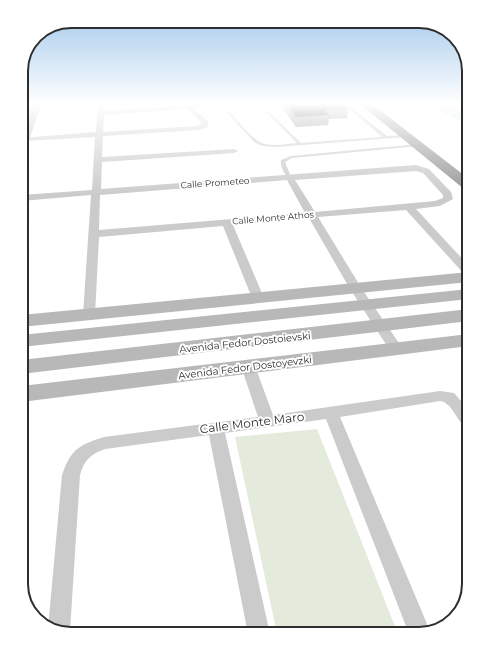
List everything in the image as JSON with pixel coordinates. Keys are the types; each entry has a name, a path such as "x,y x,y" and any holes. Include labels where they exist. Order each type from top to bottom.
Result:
{"highway":[{"path":"423,135 451,156"},
{"path":"406,136 462,180"}],"street":[{"path":"28,142 94,135"},
{"path":"89,315 99,135"},
{"path":"97,160 234,151"},
{"name":"Calle Prometeo","path":"28,197 409,169 420,169 426,171 448,194"},
{"path":"288,177 366,304 396,349"},
{"name":"Calle Monte Athos","path":"93,234 408,206 444,201 448,199 448,194"},
{"path":"408,206 462,264"},
{"path":"227,222 258,298"},
{"path":"28,321 462,278"},
{"path":"28,340 462,295"},
{"name":"Avenida Fedor Dostoievski","path":"28,367 462,317"},
{"name":"Avenida Fedor Dostoyevzki","path":"28,393 462,341"},
{"path":"248,366 267,421"},
{"name":"Calle Monte Maro","path":"59,626 71,475 74,463 78,456 88,448 104,443 331,413 440,396 450,397 462,411"},
{"path":"331,413 417,627"},
{"path":"216,428 258,627"}],"lane":[{"path":"251,135 260,144 276,146 406,136"},
{"path":"291,135 300,144"},
{"path":"288,177 283,161 292,157 418,145"}],"green space":[{"path":"317,429 395,627 276,627 235,437"}]}
